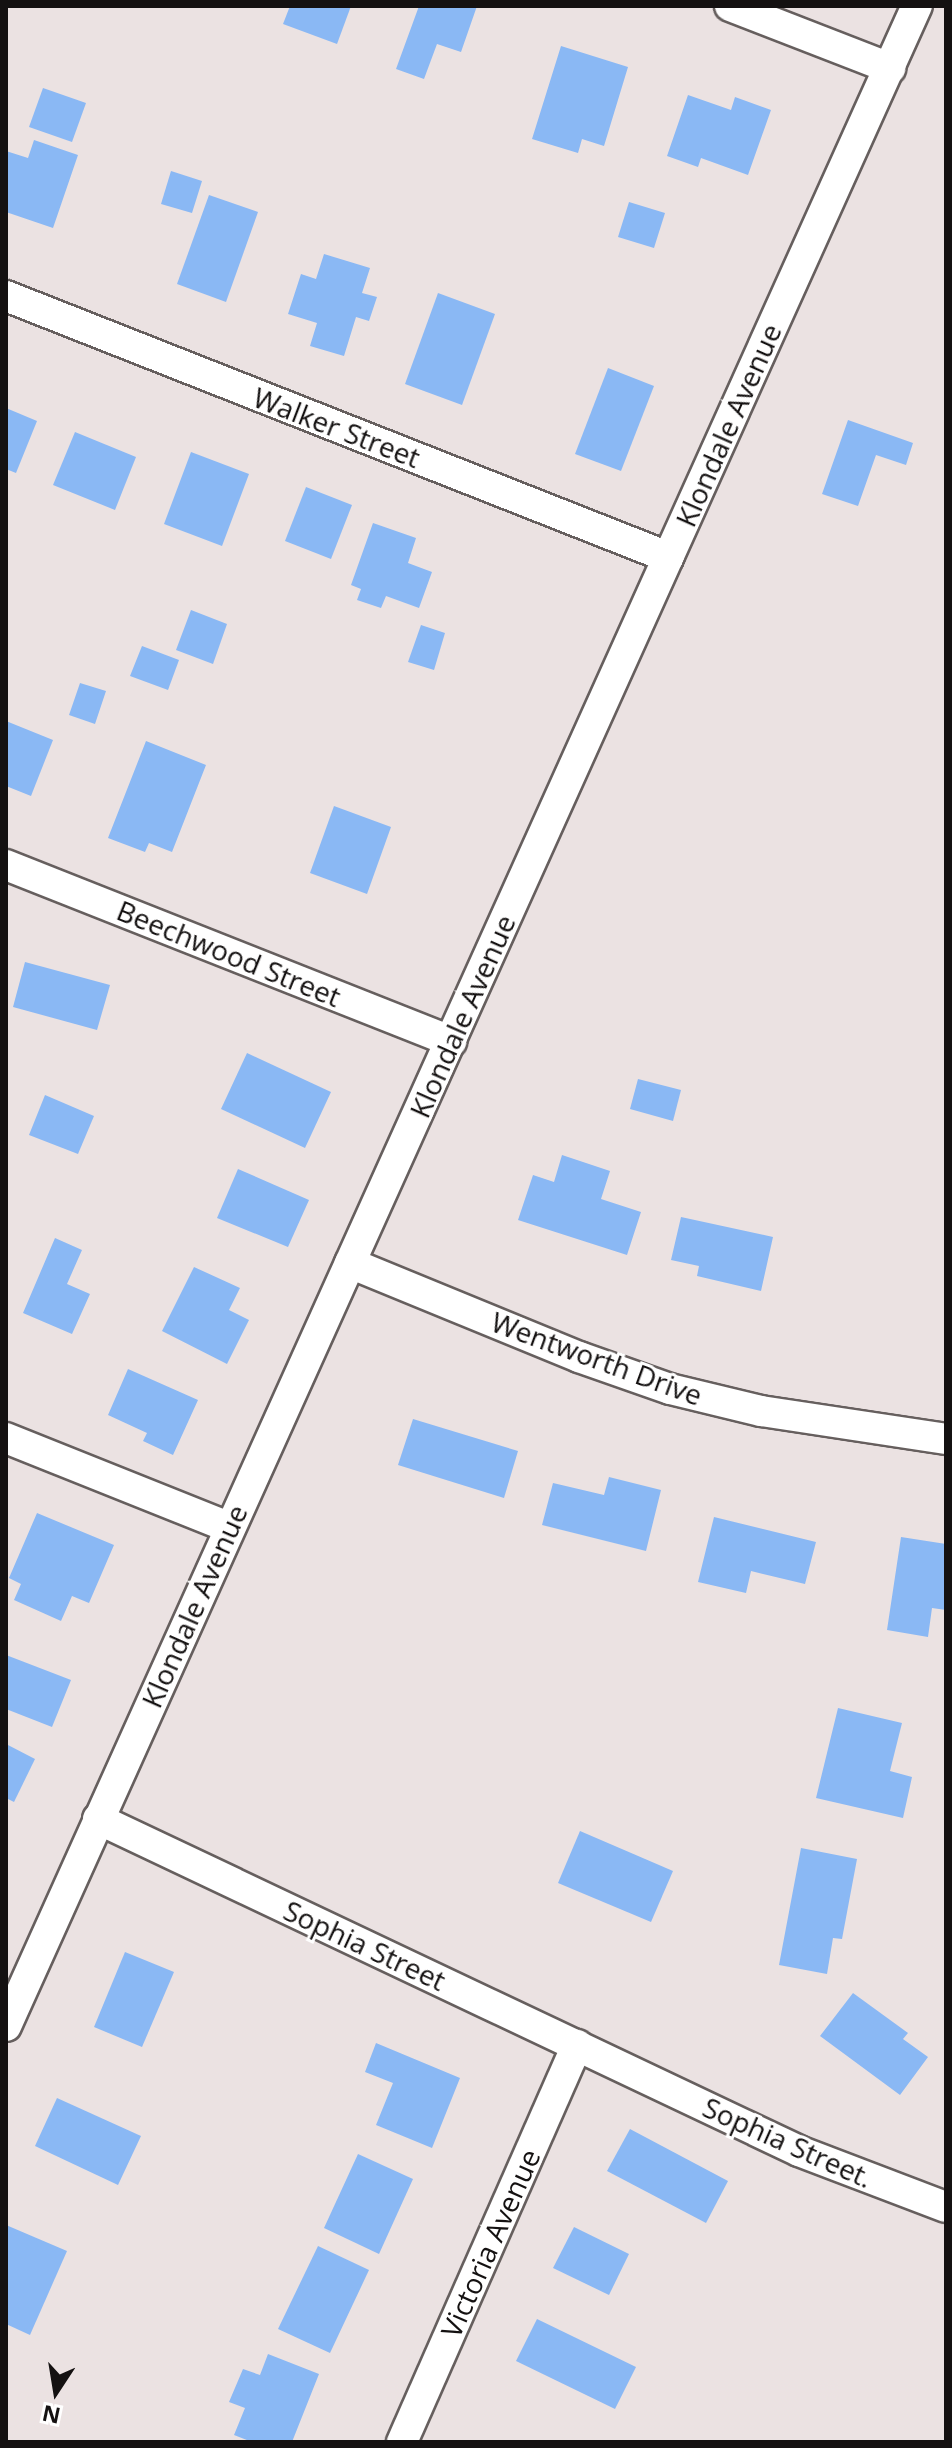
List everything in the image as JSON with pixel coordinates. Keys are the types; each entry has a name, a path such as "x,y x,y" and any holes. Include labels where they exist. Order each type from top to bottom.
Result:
{"street":[{"path":"730,6 890,68"},
{"name":"Klondale Avenue","path":"6,2026 228,1527 451,1041 917,6"},
{"name":"Walker Street","path":"6,296 668,557"},
{"name":"Beechwood Street","path":"6,865 451,1041"},
{"name":"Wentworth Drive","path":"350,1263 579,1357 670,1389 761,1411 946,1439"},
{"path":"6,1438 228,1527"},
{"name":"Sophia Street","path":"98,1819 633,2070"},
{"name":"Victoria Avenue","path":"402,2442 577,2045"},
{"name":"Sophia Street.","path":"633,2070 799,2151 946,2207"}],"building":[{"path":"290,6 351,6 337,44 283,24"},
{"path":"419,6 477,6 461,52 437,44 424,79 396,69"},
{"path":"561,46 628,67 604,146 582,139 578,153 532,139"},
{"path":"43,88 86,103 72,142 29,127"},
{"path":"688,95 731,110 735,97 771,110 748,175 701,158 698,167 667,156"},
{"path":"34,140 78,155 53,228 6,212 6,151 28,158"},
{"path":"171,171 202,181 192,213 161,204"},
{"path":"209,195 258,212 226,302 177,284"},
{"path":"629,202 665,213 654,248 618,237"},
{"path":"324,254 370,268 362,293 377,297 369,321 356,317 344,356 310,346 317,323 288,314 301,274 316,279"},
{"path":"438,293 495,314 462,405 405,384"},
{"path":"608,368 654,386 621,471 575,454"},
{"path":"6,408 37,421 16,473 6,469"},
{"path":"848,420 913,443 906,465 876,455 858,506 822,494"},
{"path":"75,432 136,457 115,510 53,485"},
{"path":"191,452 249,474 222,546 164,524"},
{"path":"306,487 352,505 331,559 285,541"},
{"path":"373,523 416,538 408,563 432,572 419,608 386,596 381,608 357,600 361,589 351,585"},
{"path":"191,610 227,624 213,664 176,650"},
{"path":"421,625 445,633 434,670 408,662"},
{"path":"142,646 179,660 168,690 130,676"},
{"path":"80,683 106,691 95,724 69,715"},
{"path":"6,721 53,740 31,796 6,786"},
{"path":"146,741 206,765 172,852 149,843 145,852 108,838"},
{"path":"334,806 391,827 367,894 310,873"},
{"path":"25,962 110,985 97,1030 13,1007"},
{"path":"247,1053 331,1092 305,1148 221,1109"},
{"path":"638,1079 681,1090 673,1121 630,1109"},
{"path":"45,1095 94,1116 78,1154 29,1135"},
{"path":"562,1155 610,1171 601,1199 641,1212 627,1255 518,1220 533,1175 554,1182"},
{"path":"238,1169 309,1200 288,1247 217,1218"},
{"path":"681,1217 773,1237 761,1291 697,1276 699,1266 671,1260"},
{"path":"55,1238 82,1250 67,1284 90,1294 72,1334 23,1313"},
{"path":"194,1267 240,1288 229,1310 249,1320 227,1364 162,1331"},
{"path":"128,1369 198,1400 173,1455 143,1441 147,1433 108,1415"},
{"path":"413,1419 518,1451 504,1498 398,1465"},
{"path":"609,1477 661,1490 646,1551 542,1525 553,1483 604,1495"},
{"path":"37,1513 114,1545 89,1603 72,1596 61,1621 14,1600 21,1584 9,1578"},
{"path":"714,1517 816,1542 805,1584 751,1571 746,1593 698,1582"},
{"path":"901,1537 946,1544 946,1610 932,1608 928,1637 887,1630"},
{"path":"6,1655 71,1680 52,1727 6,1709"},
{"path":"838,1708 902,1723 890,1771 912,1777 903,1818 816,1798"},
{"path":"6,1744 35,1759 14,1802 6,1798"},
{"path":"580,1831 673,1871 651,1922 558,1883"},
{"path":"801,1848 857,1859 842,1939 833,1938 827,1974 779,1965"},
{"path":"125,1952 174,1972 142,2047 94,2027"},
{"path":"853,1993 908,2033 903,2039 928,2057 900,2095 820,2036"},
{"path":"376,2043 460,2078 432,2148 376,2125 393,2083 365,2072"},
{"path":"57,2098 141,2136 118,2185 35,2146"},
{"path":"630,2129 728,2181 706,2223 607,2171"},
{"path":"358,2154 413,2179 379,2254 324,2228"},
{"path":"6,2225 67,2251 30,2335 6,2324"},
{"path":"574,2227 629,2254 609,2295 553,2268"},
{"path":"318,2246 369,2270 330,2353 278,2329"},
{"path":"537,2319 636,2367 615,2409 516,2361"},
{"path":"268,2354 319,2374 292,2442 252,2442 234,2435 245,2408 229,2402 243,2369 260,2375"}]}
